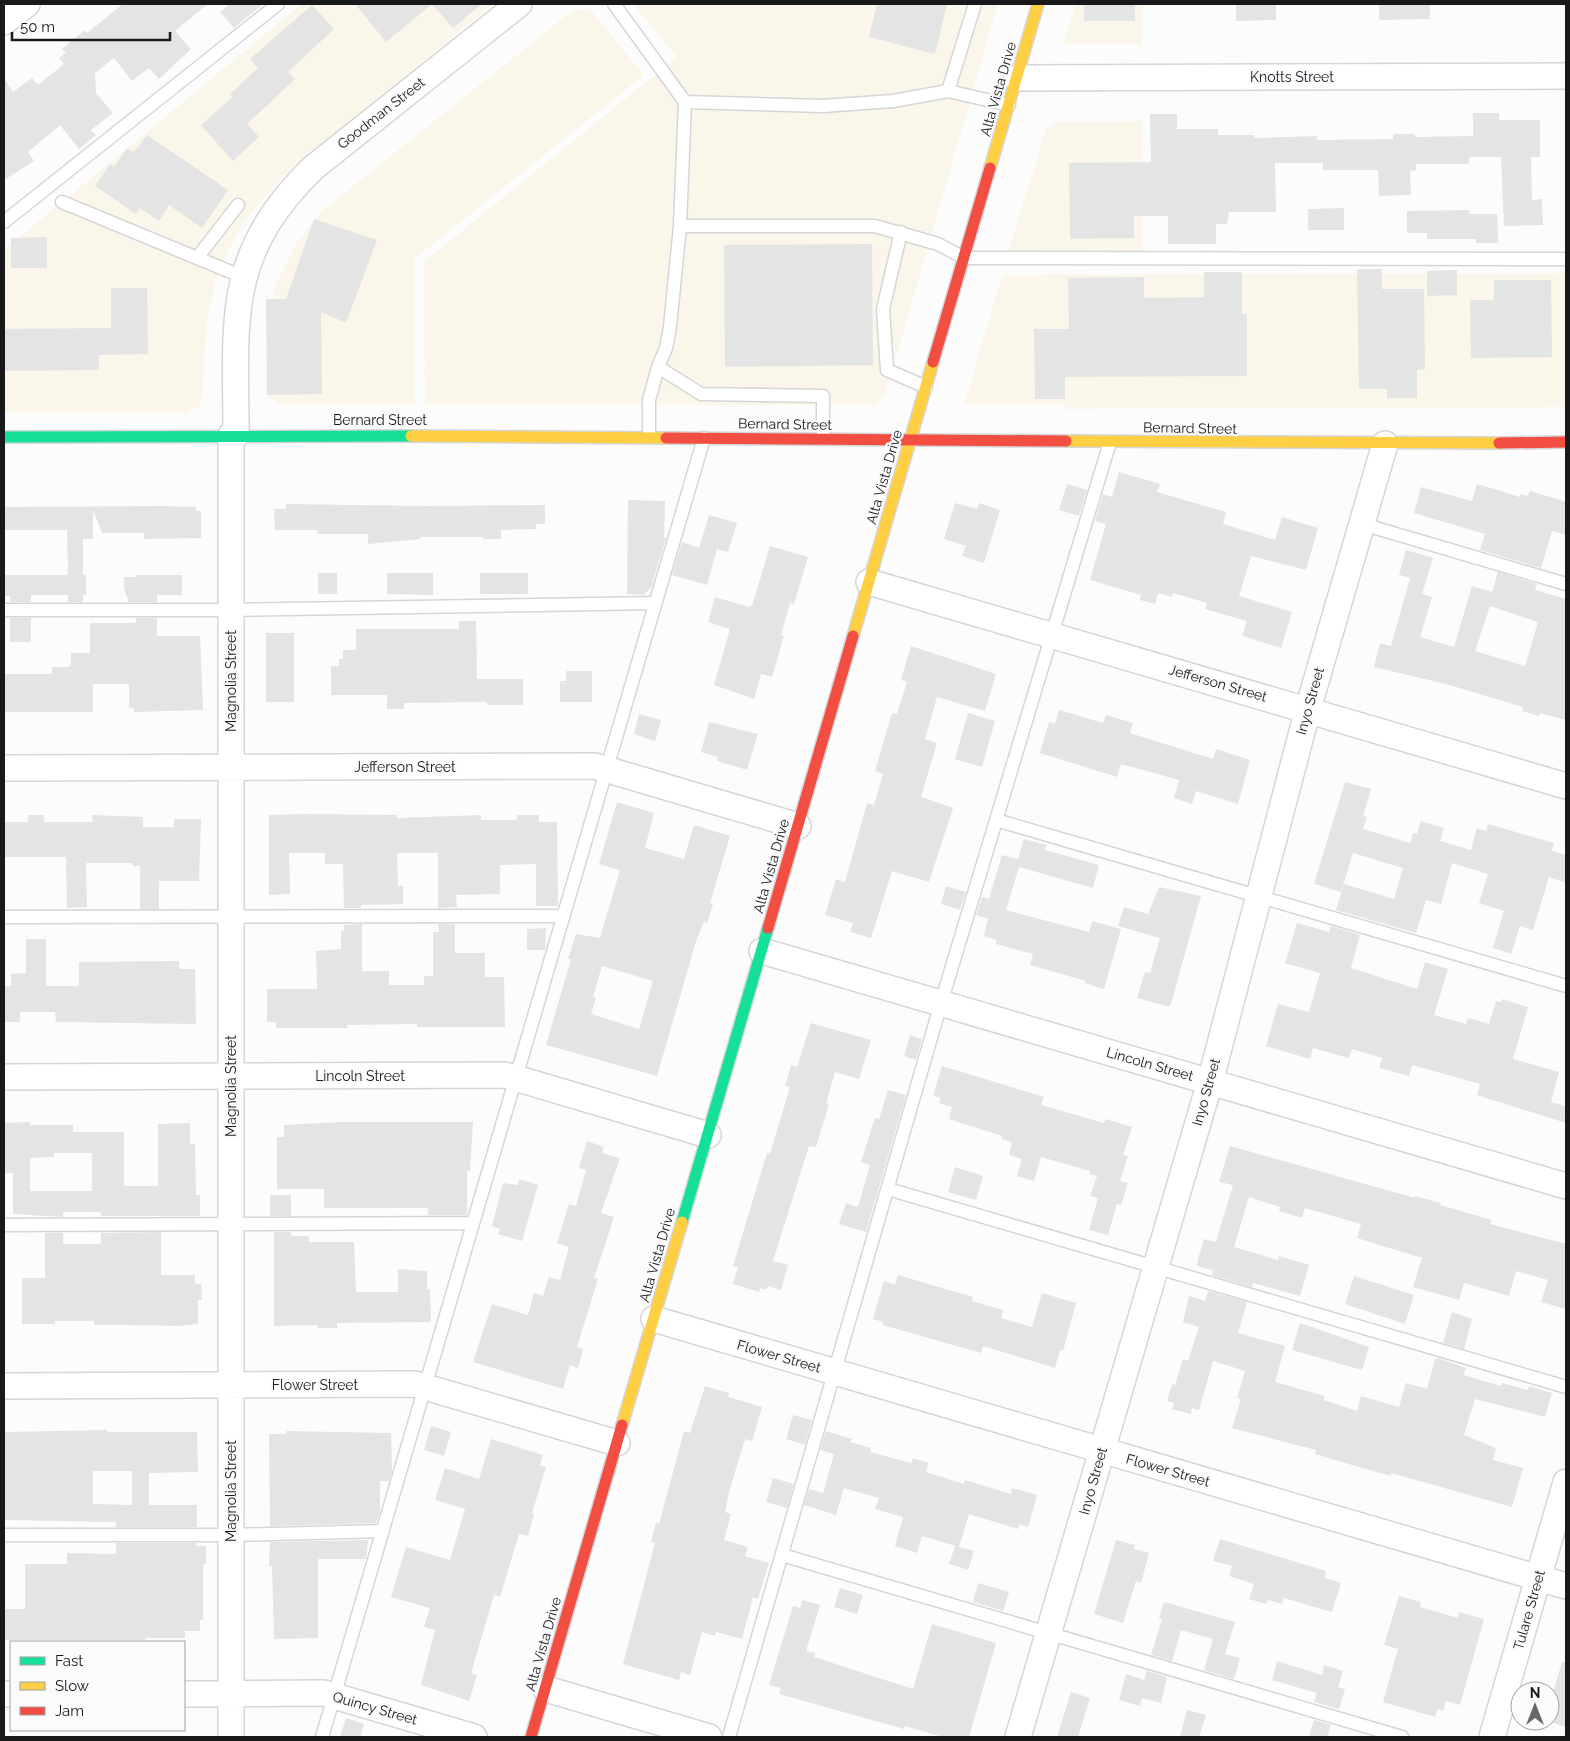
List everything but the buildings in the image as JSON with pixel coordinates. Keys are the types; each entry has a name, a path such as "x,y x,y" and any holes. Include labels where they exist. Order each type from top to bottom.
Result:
{"street":[{"path":"4,22 27,4"},
{"name":"Goodman Street","path":"259,238 268,220 290,190 313,168 519,4"},
{"name":"Alta Vista Drive","path":"532,1737 1038,4"},
{"name":"Knotts Street","path":"1017,78 1566,76"},
{"name":"Magnolia Street","path":"231,1737 231,610 236,317 244,277 259,238"},
{"name":"Bernard Street","path":"4,437 234,435 1385,444 1566,442"},
{"name":"Inyo Street","path":"1018,1737 1210,1082 1308,709 1385,444"},
{"name":"Jefferson Street","path":"869,582 1566,786"},
{"name":"Jefferson Street","path":"4,768 595,766 798,826"},
{"name":"Lincoln Street","path":"762,951 1566,1186"},
{"name":"Lincoln Street","path":"4,1077 505,1075 708,1135"},
{"name":"Flower Street","path":"654,1319 1566,1586"},
{"name":"Flower Street","path":"4,1386 414,1384 617,1444"},
{"name":"Tulare Street","path":"1492,1737 1566,1482"},
{"path":"546,1689 709,1737"},
{"name":"Quincy Street","path":"185,1694 324,1693 474,1737"}],"lane":[{"path":"4,222 278,4"},
{"path":"614,4 685,102 680,226 670,327 666,348 658,366 649,400 648,438"},
{"path":"948,91 974,4"},
{"path":"685,102 823,106 892,101 948,91 1009,105"},
{"path":"62,202 244,277"},
{"path":"197,258 238,205"},
{"path":"680,226 875,226 938,244 964,258 1566,259"},
{"path":"901,232 883,309 887,370 926,387"},
{"path":"658,366 702,394 823,396 823,439"},
{"path":"322,1737 704,438"},
{"path":"729,1737 942,1003 1110,442"},
{"path":"1362,524 1566,584"},
{"path":"4,610 231,610 655,603"},
{"path":"996,820 1259,895 1566,986"},
{"path":"4,917 563,916"},
{"path":"888,1189 1566,1387"},
{"path":"4,1225 473,1223"},
{"path":"4,1535 231,1535 382,1531"},
{"path":"782,1555 1402,1737"}],"shaded area":[{"path":"302,4 493,4 280,179 245,220 232,243 215,284 206,328 202,401 198,407 185,413 4,413 4,250"},
{"path":"633,4 998,4 886,392 877,403 871,405 425,405 424,262 677,57"},
{"path":"1075,4 1142,4 1142,44 1064,44"},
{"path":"584,9 593,13 644,75 414,259 415,405 281,405 270,398 266,387 267,326 276,284 295,245 322,211 572,11"},
{"path":"1142,121 1143,255 1007,256 1046,129 1058,122"},
{"path":"1565,273 1566,407 1064,409 1064,405 964,405 1002,275"}],"traffic: fast":[{"path":"4,437 411,436"},
{"path":"682,1222 768,928"}],"traffic: slow":[{"path":"990,168 1038,4"},
{"path":"853,636 933,362"},
{"path":"411,436 666,438"},
{"path":"1066,441 1499,443"},
{"path":"622,1425 682,1222"}],"traffic: jam":[{"path":"933,362 990,168"},
{"path":"666,438 1066,441"},
{"path":"1499,443 1566,442"},
{"path":"768,928 853,636"},
{"path":"531,1737 622,1425"}]}
